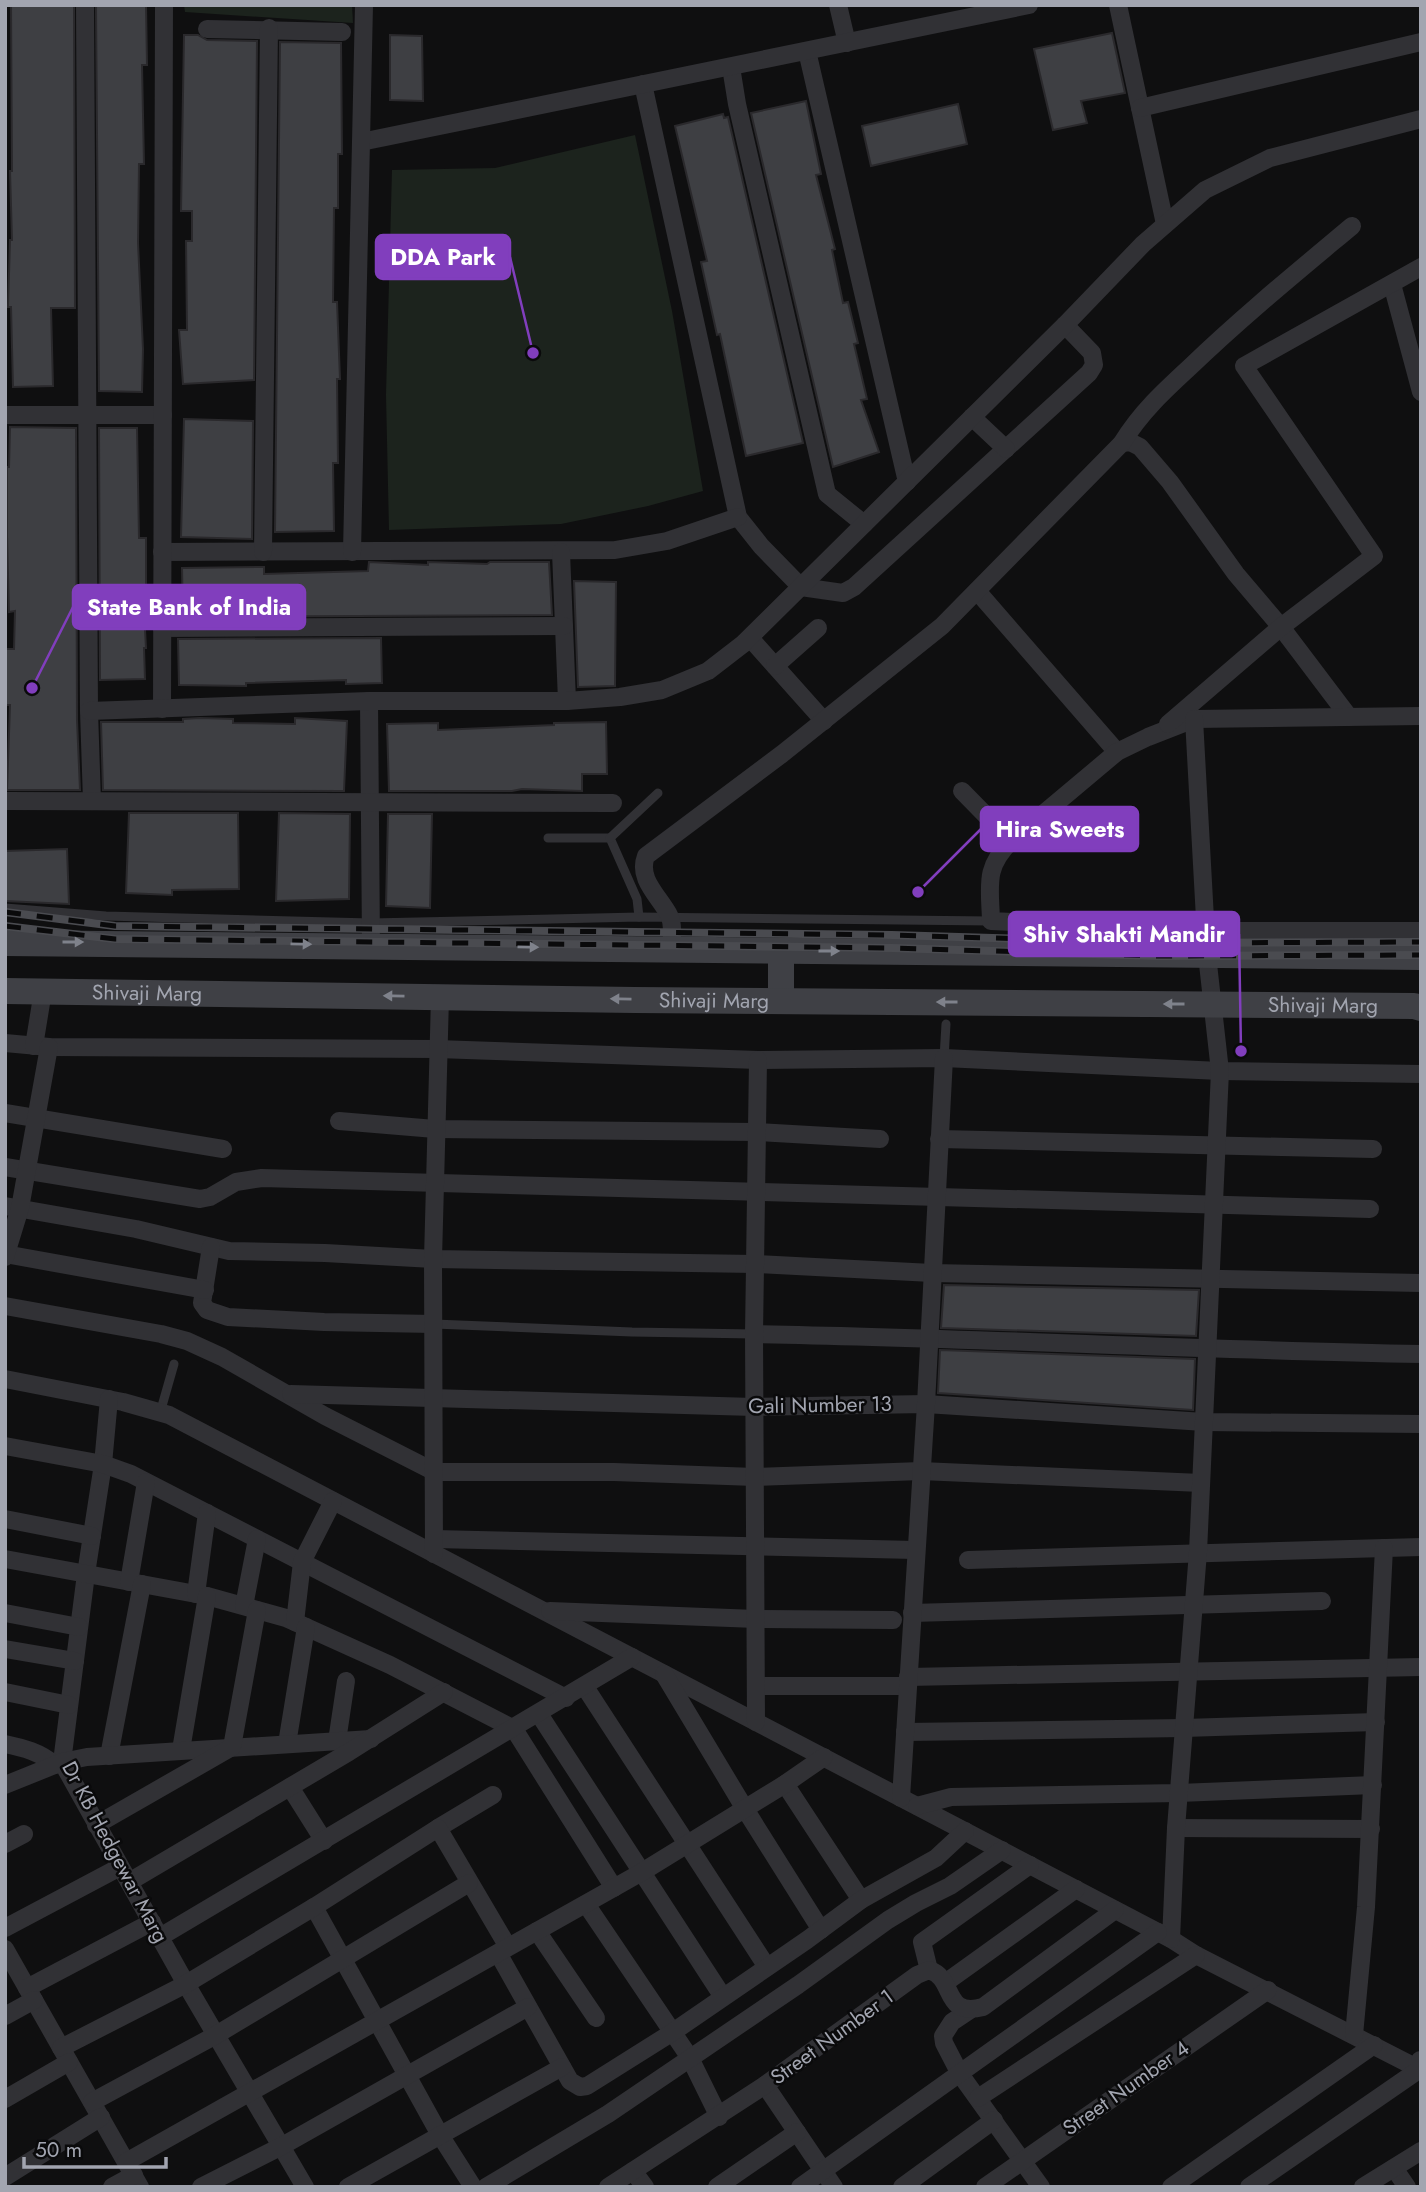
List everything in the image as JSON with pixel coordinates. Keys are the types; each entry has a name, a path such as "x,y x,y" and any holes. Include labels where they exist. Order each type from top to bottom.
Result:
{"main road":[{"path":"5,943 371,934 781,951 1007,953 1207,943 1421,957"},
{"path":"781,951 781,1001"},
{"name":"Shivaji Marg","path":"5,991 1418,1007"}],"street":[{"path":"85,5 89,711 92,801"},
{"path":"162,709 164,5"},
{"path":"352,552 364,5"},
{"path":"838,5 847,43"},
{"path":"361,142 847,43 999,8 1029,5"},
{"path":"1118,5 1166,224"},
{"path":"263,552 269,28"},
{"path":"207,29 269,28 342,32"},
{"path":"1140,107 1421,42"},
{"path":"807,51 907,482"},
{"path":"731,66 737,104 827,494 864,524"},
{"path":"643,85 738,517 761,547 801,587 843,593 854,587 1089,373 1094,365 1092,353 1065,325"},
{"path":"89,711 369,701 567,701 620,697 662,690 708,671 750,638 1143,244 1205,190 1270,158 1421,119"},
{"path":"671,948 671,918 645,879 642,865 646,856 824,721 942,626 1122,443 1142,415 1219,339 1352,226"},
{"path":"1157,733 1281,627 1374,556 1244,366 1421,267"},
{"path":"1392,284 1421,392"},
{"path":"5,415 163,415"},
{"path":"972,417 1006,449"},
{"path":"1122,443 1130,442 1140,447 1152,461 1236,574 1281,627 1349,717"},
{"path":"162,552 615,550 667,541 738,517"},
{"path":"561,552 567,701"},
{"path":"977,591 1117,752"},
{"path":"162,628 564,626"},
{"path":"775,666 818,628"},
{"path":"750,638 824,721"},
{"path":"369,701 371,934"},
{"path":"1007,953 989,874 1000,852 1117,752 1194,719 1421,716"},
{"path":"1165,1936 1198,1552 1220,1071 1207,943 1194,719"},
{"path":"962,791 1011,841"},
{"path":"5,801 613,803"},
{"path":"998,921 1207,943 1421,931"},
{"path":"43,991 36,1118 26,1171 13,1207 5,1255 205,1290"},
{"path":"434,1546 433,1259 440,997"},
{"path":"5,1043 42,1046 437,1049 758,1060 944,1058 1220,1071 1421,1074"},
{"path":"901,1798 926,1404 944,1058"},
{"path":"756,1722 754,1334 758,1060"},
{"path":"5,1113 223,1149"},
{"path":"339,1121 435,1129 757,1132 880,1139"},
{"path":"939,1139 1373,1149"},
{"path":"5,1167 200,1199 236,1182 262,1178 434,1185 1370,1209"},
{"path":"13,1207 147,1231 229,1251 433,1259 755,1264 932,1273 1421,1283"},
{"path":"211,1247 202,1303 207,1310 228,1317 311,1322 433,1324"},
{"path":"5,1306 187,1341 222,1357 362,1435 435,1472 614,1472 755,1477 921,1471 1201,1483"},
{"path":"754,1334 928,1337 1209,1349 1421,1354"},
{"path":"5,1379 109,1399 169,1415 333,1501 434,1546 544,1611 1076,1889 1196,1955 1374,2045 1420,2065"},
{"name":"Gali Number 13","path":"289,1394 754,1407 926,1404 1204,1422 1421,1424"},
{"name":"Dr KB Hedgewar Marg","path":"109,1399 103,1464 58,1763 305,2187"},
{"path":"5,1446 103,1464 146,1482 566,1699"},
{"path":"109,1756 135,1583 146,1482"},
{"path":"288,1744 301,1625 302,1562 333,1501"},
{"path":"181,1750 201,1595 207,1513"},
{"path":"5,1519 92,1536"},
{"path":"232,1747 251,1608 257,1539"},
{"path":"434,1546 755,1546 915,1550"},
{"path":"968,1560 1421,1547"},
{"path":"1354,2035 1371,1829 1384,1548"},
{"path":"5,1559 201,1595 251,1608 301,1625 444,1692 514,1729 614,1888"},
{"path":"912,1613 1322,1601"},
{"path":"544,1611 756,1619 893,1620"},
{"path":"5,1613 79,1627"},
{"path":"5,1649 75,1661"},
{"path":"5,2016 30,1994 324,1841 566,1699 632,1657"},
{"path":"756,1686 1379,1666 1421,1667"},
{"path":"664,1674 821,1930"},
{"path":"337,1741 346,1681"},
{"path":"584,1687 768,1967"},
{"path":"5,1692 69,1704"},
{"path":"5,1928 125,1875 290,1787 444,1692"},
{"path":"539,1714 723,1997"},
{"path":"905,1731 1184,1728 1376,1722"},
{"path":"5,1785 58,1763 109,1756 371,1739"},
{"path":"96,1825 232,1747"},
{"path":"10,1748 46,1757 58,1763"},
{"path":"112,2187 251,2092 642,1872 824,1758"},
{"path":"785,1784 861,1900"},
{"path":"917,1806 951,1797 1179,1793 1373,1785"},
{"path":"290,1787 324,1841"},
{"path":"5,2099 65,2055 314,1907 493,1795"},
{"path":"438,1828 503,1950 528,2007 562,2067 575,2085 587,2086 673,2032 861,1900 936,1858 965,1831"},
{"path":"1175,1828 1371,1829"},
{"path":"5,1844 24,1834"},
{"path":"486,2187 608,2114 888,1920 950,1886 1002,1850"},
{"path":"970,2010 952,2000 937,1972 929,1970 922,1942 1030,1865"},
{"path":"5,2177 97,2110 469,1883"},
{"path":"945,1983 1076,1889"},
{"path":"586,1904 690,2058 719,2117"},
{"path":"314,1907 406,2076 473,2187"},
{"path":"1041,2187 960,2074 947,2051 943,2036 952,2022 970,2010 983,2007 1115,1910"},
{"path":"537,1931 596,2018"},
{"path":"800,2187 960,2074 1165,1936"},
{"path":"5,1950 134,2174"},
{"path":"978,2098 1196,1955"},
{"name":"Street Number 1","path":"608,2187 719,2117 917,1975 929,1970"},
{"name":"Street Number 4","path":"985,2187 1268,1990"},
{"path":"201,2187 282,2146 528,2007"},
{"path":"1171,2187 1374,2045"},
{"path":"1250,2187 1420,2065"},
{"path":"348,2187 562,2067"},
{"path":"765,2085 834,2187"},
{"path":"902,2187 994,2120"},
{"path":"717,2187 797,2132"},
{"path":"1363,2187 1421,2151"},
{"path":"1394,2168 1407,2187"},
{"path":"633,2171 645,2187"}],"lane":[{"path":"548,838 610,838 658,793"},
{"path":"610,838 637,899 639,917"},
{"path":"5,908 371,934 639,917 998,921"},
{"path":"944,1058 946,1024"},
{"path":"433,1324 754,1334"},
{"path":"160,1413 174,1364"}],"shaded area":[{"path":"184,5 352,5 353,23 185,12"},
{"path":"635,135 672,311 703,491 648,506 561,524 389,530 386,395 392,170 495,168"}],"building":[{"path":"11,5 74,5 75,308 51,308 53,386 13,387 11,307 8,307 12,240"},
{"path":"96,5 146,5 147,65 142,65 144,164 139,164 138,243 143,349 142,392 99,391"},
{"path":"1112,33 1125,93 1081,101 1087,123 1053,130 1034,49"},
{"path":"184,35 198,35 207,40 257,41 254,380 183,384 179,330 187,330 186,241 192,241 192,211 181,211"},
{"path":"390,35 422,36 423,101 390,100"},
{"path":"280,42 341,43 342,154 338,154 338,208 334,208 333,302 337,302 340,379 337,379 338,463 333,463 334,531 275,532"},
{"path":"806,101 821,174 816,175 835,249 832,250 843,303 848,302 858,343 854,344 867,399 861,400 879,452 833,467 751,113"},
{"path":"958,104 967,144 871,166 862,126"},
{"path":"723,114 724,118 728,117 803,443 746,456 720,334 717,335 701,262 707,261 675,126"},
{"path":"184,419 253,421 252,539 181,537"},
{"path":"10,427 76,428 77,720 80,790 7,790 10,705 5,705 5,649 14,649 15,611 9,612 7,467"},
{"path":"99,428 137,428 139,538 146,538 146,592 143,592 145,679 100,680"},
{"path":"369,562 428,565 428,562 549,562 552,615 183,617 182,568 264,567 264,574 368,571"},
{"path":"574,581 616,582 615,686 578,687"},
{"path":"381,638 382,683 346,684 346,680 246,683 246,686 179,685 178,639"},
{"path":"295,718 347,721 344,791 103,790 101,722 183,722 183,719 233,719 233,723 295,724"},
{"path":"606,722 607,774 582,774 582,791 389,791 387,724 438,723 438,730"},
{"path":"129,813 238,813 239,889 172,890 172,895 126,893"},
{"path":"279,813 350,814 349,899 276,901"},
{"path":"388,814 432,814 430,908 386,906"},
{"path":"67,849 69,904 5,901 5,851"},
{"path":"944,1285 1199,1290 1196,1336 941,1328"},
{"path":"940,1350 1195,1359 1193,1410 938,1393"}],"railway":[{"path":"5,912 115,926 892,935 1160,943 1421,942"},
{"path":"5,926 115,939 892,948 1160,956 1421,955"}],"place":[{"name":"DDA Park","path":"533,353"},
{"name":"State Bank of India","path":"32,688"},
{"name":"Hira Sweets","path":"918,892"},
{"name":"Shiv Shakti Mandir","path":"1241,1051"}]}
